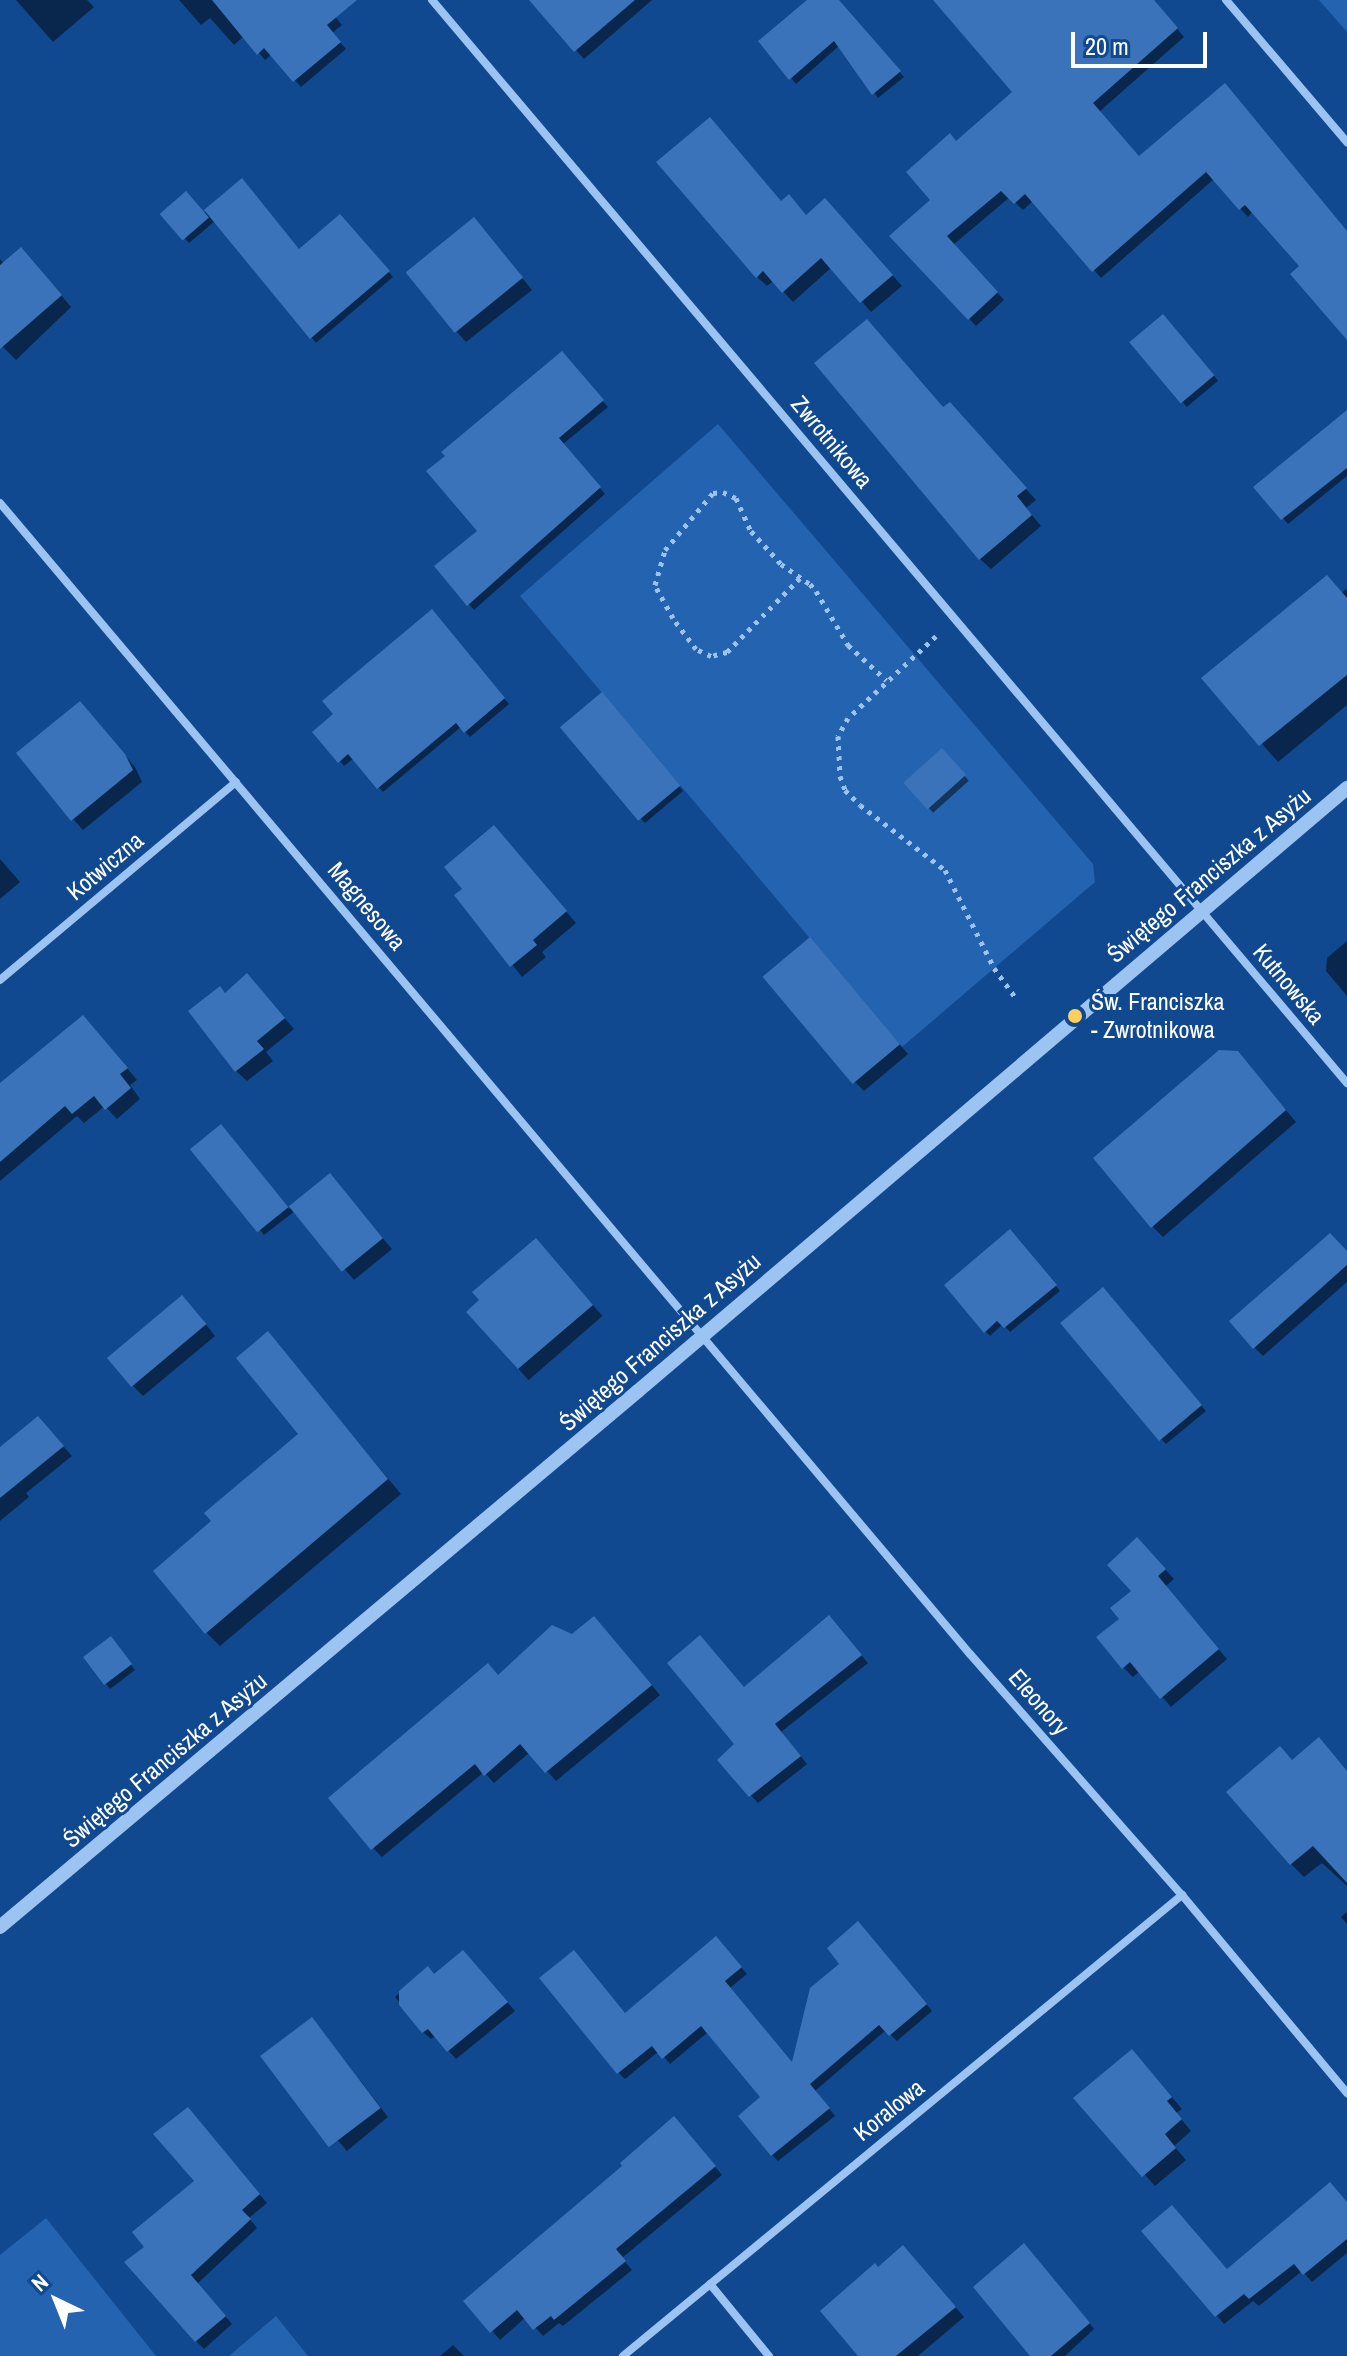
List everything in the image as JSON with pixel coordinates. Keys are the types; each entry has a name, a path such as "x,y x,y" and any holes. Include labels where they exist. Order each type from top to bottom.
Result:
{"street":[{"name":"Zwrotnikowa","path":"432,0 1200,911"},
{"path":"1226,0 1347,142"},
{"name":"Magnesowa","path":"0,503 702,1336"},
{"name":"Kotwiczna","path":"0,980 236,782"},
{"name":"Świętego Franciszka z Asyżu","path":"0,1927 1347,788"},
{"name":"Kutnowska","path":"1200,911 1347,1083"},
{"name":"Eleonory","path":"702,1336 970,1654 1182,1895 1347,2093"},
{"name":"Koralowa","path":"623,2356 1182,1895"},
{"path":"710,2284 769,2356"}],"path":[{"path":"800,578 727,652 711,656 696,649 673,618 655,585 665,550 713,493 723,492 736,498 751,531 781,564 800,578 816,591 848,645 886,680"},
{"path":"955,619 848,718 838,736 837,755 845,790 945,870 994,968 1015,997"}],"shaded area":[{"path":"1319,0 1347,0 1347,32"},
{"path":"718,424 1093,864 1095,882 902,1047 520,596"},
{"path":"46,2218 156,2356 0,2356 0,2255"},
{"path":"276,2316 308,2356 229,2356"}],"building":[{"path":"212,0 357,0 327,25 341,42 293,82 264,48 257,55"},
{"path":"529,0 635,0 574,52"},
{"path":"807,0 839,0 901,71 872,95 834,41 789,80 758,41"},
{"path":"933,0 1154,0 1178,28 1093,103 1139,156 1225,83 1347,231 1347,340 1290,274 1299,266 1245,205 1239,210 1206,172 1092,272 1025,194 1014,204 1001,191 947,236 998,292 968,320 889,236 930,200 906,172 950,133 956,141 1012,92"},
{"path":"710,117 781,201 789,194 806,215 825,198 893,275 860,303 821,258 782,293 763,271 756,278 656,162"},
{"path":"242,178 299,249 340,214 390,271 310,339 204,210"},
{"path":"186,191 209,217 183,240 160,214"},
{"path":"474,217 523,278 455,333 406,272"},
{"path":"21,247 62,295 0,349 0,265"},
{"path":"1163,314 1214,375 1181,404 1129,342"},
{"path":"867,319 943,407 950,402 1027,488 1017,496 1032,515 979,560 814,363"},
{"path":"562,351 604,400 559,438 601,487 467,606 434,566 477,531 426,471 445,456 441,452"},
{"path":"1347,410 1347,468 1281,520 1253,487"},
{"path":"1327,575 1347,598 1347,675 1259,746 1201,678"},
{"path":"432,609 505,698 464,733 456,723 377,789 348,754 338,763 312,732 333,714 322,701"},
{"path":"602,692 680,785 638,821 560,727"},
{"path":"80,701 125,754 133,770 71,821 16,753"},
{"path":"942,748 966,775 927,810 903,783"},
{"path":"494,825 567,911 533,940 537,945 510,967 454,895 462,889 444,867"},
{"path":"810,937 900,1044 852,1084 763,977"},
{"path":"247,973 285,1018 257,1041 264,1049 235,1072 188,1011 220,986 225,993"},
{"path":"83,1015 128,1068 120,1074 131,1088 105,1110 94,1096 72,1114 65,1106 0,1162 0,1083"},
{"path":"1219,1050 1238,1051 1286,1110 1151,1228 1093,1158"},
{"path":"221,1124 288,1207 257,1232 190,1149"},
{"path":"330,1173 383,1238 342,1272 289,1206"},
{"path":"1010,1229 1057,1285 1004,1328 997,1321 984,1333 944,1285"},
{"path":"1330,1233 1347,1251 1347,1265 1253,1349 1229,1321"},
{"path":"536,1238 593,1305 518,1369 466,1312 479,1300 472,1292"},
{"path":"1103,1287 1202,1405 1159,1441 1060,1323"},
{"path":"182,1295 206,1324 131,1387 107,1358"},
{"path":"268,1331 388,1479 205,1634 153,1571 211,1521 204,1513 298,1434 236,1358"},
{"path":"38,1416 64,1446 0,1498 0,1447"},
{"path":"1137,1537 1166,1569 1158,1576 1219,1649 1160,1699 1130,1662 1122,1669 1096,1637 1119,1619 1110,1608 1131,1591 1107,1565"},
{"path":"829,1615 862,1655 775,1724 801,1756 749,1797 717,1760 734,1744 667,1663 700,1635 744,1687"},
{"path":"594,1616 652,1685 545,1773 520,1744 484,1776 475,1764 371,1850 328,1798 488,1663 498,1675 552,1625 572,1634"},
{"path":"111,1636 132,1664 104,1685 83,1657"},
{"path":"1319,1737 1347,1771 1347,1883 1313,1846 1290,1865 1226,1792 1280,1746 1292,1760"},
{"path":"858,1921 927,2004 889,2036 879,2025 810,2084 830,2108 771,2156 738,2116 760,2097 701,2026 662,2059 652,2046 617,2074 539,1978 574,1950 625,2013 716,1936 742,1967 725,1981 792,2062 810,1988 839,1964 827,1948"},
{"path":"463,1950 508,2002 447,2052 428,2029 422,2033 399,2005 399,1991 428,1966 434,1974"},
{"path":"312,2017 381,2108 329,2147 260,2056"},
{"path":"1132,2049 1172,2097 1167,2101 1182,2119 1165,2134 1176,2148 1142,2177 1073,2098"},
{"path":"188,2107 260,2194 242,2210 251,2219 191,2275 226,2316 195,2342 124,2262 144,2247 132,2232 194,2181 153,2134"},
{"path":"674,2116 716,2166 616,2249 626,2261 554,2320 551,2316 533,2330 517,2310 490,2333 463,2301 622,2166 620,2163"},
{"path":"1330,2182 1347,2202 1347,2239 1303,2275 1294,2264 1249,2299 1244,2294 1215,2317 1141,2231 1172,2205 1227,2269"},
{"path":"1024,2243 1090,2323 1051,2356 1030,2356 973,2287"},
{"path":"903,2245 956,2307 896,2356 858,2356 820,2311 875,2263 878,2267"}],"place":[{"name":"Św. Franciszka - Zwrotnikowa","path":"1075,1016"}]}
